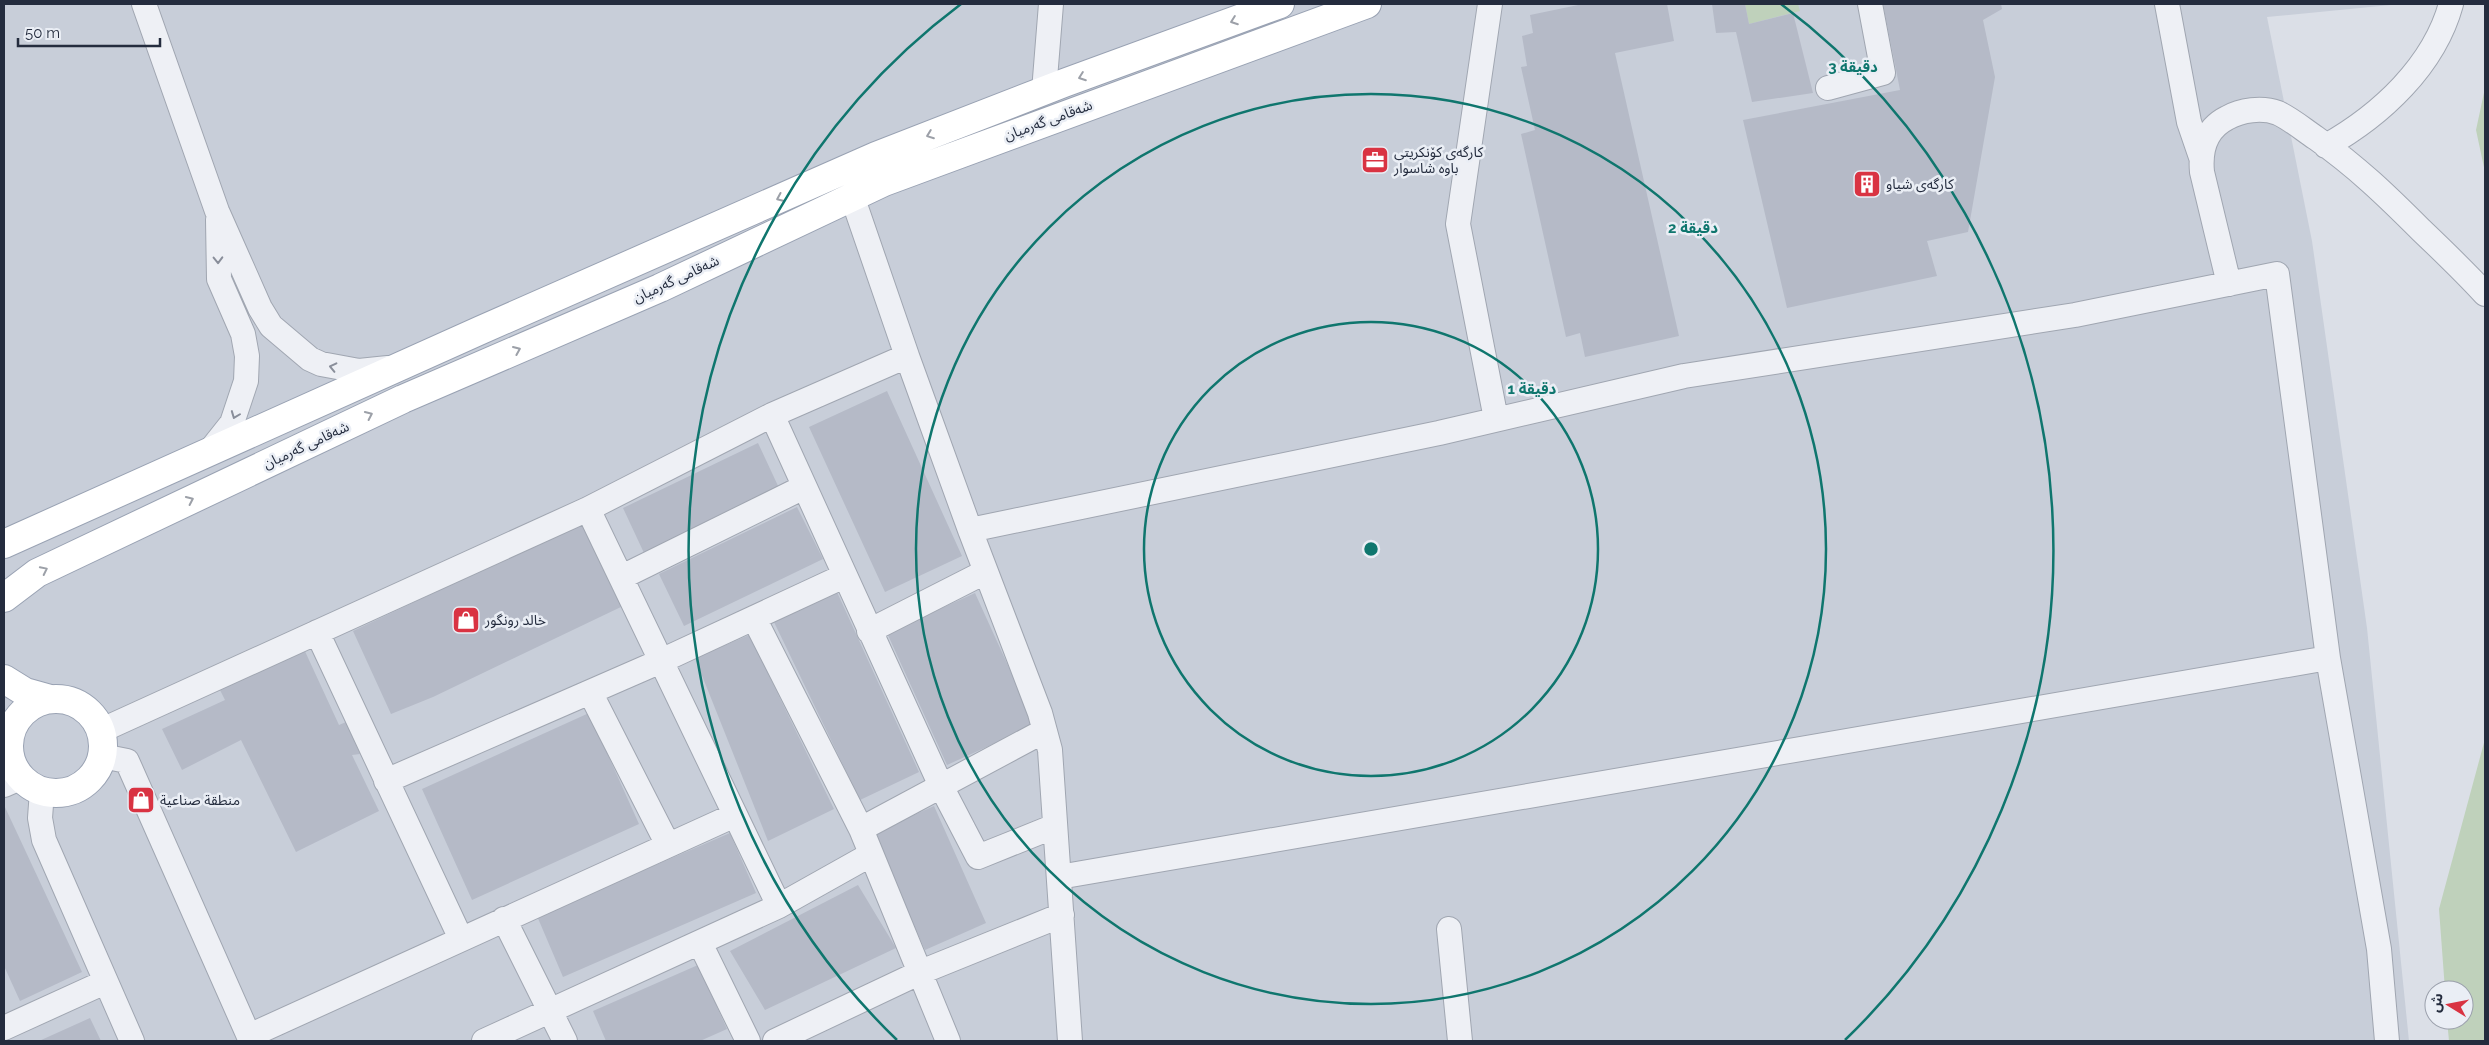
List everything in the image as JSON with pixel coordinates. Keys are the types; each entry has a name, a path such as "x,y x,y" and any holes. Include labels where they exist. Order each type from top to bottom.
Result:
{"main road":[{"name":"شەقامی گەرمیان","path":"4,544 876,156 1044,91 1280,4"},
{"name":"شەقامی گەرمیان","path":"4,598 37,573 403,399 634,299 852,196 937,161 1366,4"},
{"path":"622,268 634,299"},
{"path":"72,515 87,550"},
{"path":"4,679 25,692 50,699 62,699 86,709 95,719 101,743 97,768 80,787 55,794 16,771 10,736 17,718 32,705 50,699"}],"street":[{"path":"144,4 217,211 260,308 271,326 310,358 336,368 359,371 399,367"},
{"path":"1044,91 1051,4"},
{"path":"1490,4 1458,224 1496,419"},
{"path":"1828,88 1883,72 1870,4"},
{"path":"2167,4 2189,122 2201,157 2202,172 2228,284"},
{"path":"2326,146 2362,124 2385,105 2405,84 2430,50 2451,4"},
{"path":"2201,157 2204,142 2212,129 2224,119 2237,112 2257,110 2277,113 2356,166 2461,267 2485,294"},
{"path":"852,196 907,356 1050,750 1070,1041"},
{"path":"209,452 232,423 246,381 247,356 243,334 219,279 217,211"},
{"path":"970,530 1439,433 1684,376 2074,315 2277,274 2328,658 2379,948 2387,1041"},
{"path":"734,815 504,919 250,1039 127,761 101,743 317,632 588,509 772,415 907,356"},
{"path":"772,415 941,786 978,857 1055,826"},
{"path":"622,577 804,487"},
{"path":"588,509 779,906"},
{"path":"869,631 986,572"},
{"path":"386,780 661,661 844,576"},
{"path":"754,618 861,830 948,1041"},
{"path":"317,632 461,939"},
{"path":"1059,877 2328,658"},
{"path":"590,692 668,846"},
{"path":"861,830 1044,731"},
{"path":"16,771 40,818 44,840 132,1041"},
{"path":"484,1041 779,906 870,855"},
{"path":"775,1041 921,972 1062,915"},
{"path":"504,919 565,1041"},
{"path":"1449,929 1460,1041"},
{"path":"700,943 748,1041"},
{"path":"4,1028 105,982"}],"shaded area":[{"path":"4,4 2401,4 2267,17 2312,241 2367,628 2409,1041 4,1041"}],"green space":[{"path":"1745,4 1798,4 1800,11 1749,24"},
{"path":"2485,88 2485,172 2476,130"},
{"path":"2485,739 2485,1041 2449,1041 2448,1030 2474,1030 2474,980 2444,980 2439,909"}],"building":[{"path":"1583,4 1667,4 1674,41 1615,53 1679,336 1585,357 1580,333 1566,337 1521,134 1535,130 1521,67 1527,66 1522,36 1533,33 1530,15"},
{"path":"1712,4 1745,4 1749,24 1793,13 1813,93 1752,102 1736,32 1716,33"},
{"name":"کارگەی شیاو","path":"1883,4 2001,4 2002,9 1983,20 1995,77 1968,232 1927,241 1937,276 1787,308 1743,120 1900,90"},
{"path":"887,391 962,556 885,592 809,427"},
{"path":"758,443 779,488 644,553 623,508"},
{"path":"797,507 823,559 684,626 659,574"},
{"path":"582,523 623,606 433,697 391,714 353,631"},
{"path":"837,592 919,772 860,800 773,620"},
{"path":"975,593 1035,725 947,765 887,633"},
{"path":"749,635 834,809 768,841 695,658"},
{"path":"303,647 339,725 346,722 360,754 352,755 379,811 296,852 241,740 182,770 162,729 225,700 219,688"},
{"path":"589,713 639,824 472,900 422,789"},
{"path":"4,805 82,972 20,1001 4,966"},
{"path":"934,806 986,923 925,950 873,833"},
{"path":"730,833 756,893 563,977 537,916"},
{"path":"858,885 896,948 765,1010 730,951"},
{"path":"698,965 727,1029 700,1041 606,1041 593,1011"},
{"path":"90,1018 101,1041 39,1041"}],"place":[{"name":"کارگەی کۆنکریتی باوە شاسوار","path":"1375,160"},
{"name":"کارگەی شیاو","path":"1867,184"},
{"name":"خالد رونگور","path":"466,620"},
{"name":"منطقة صناعية","path":"141,800"}]}
